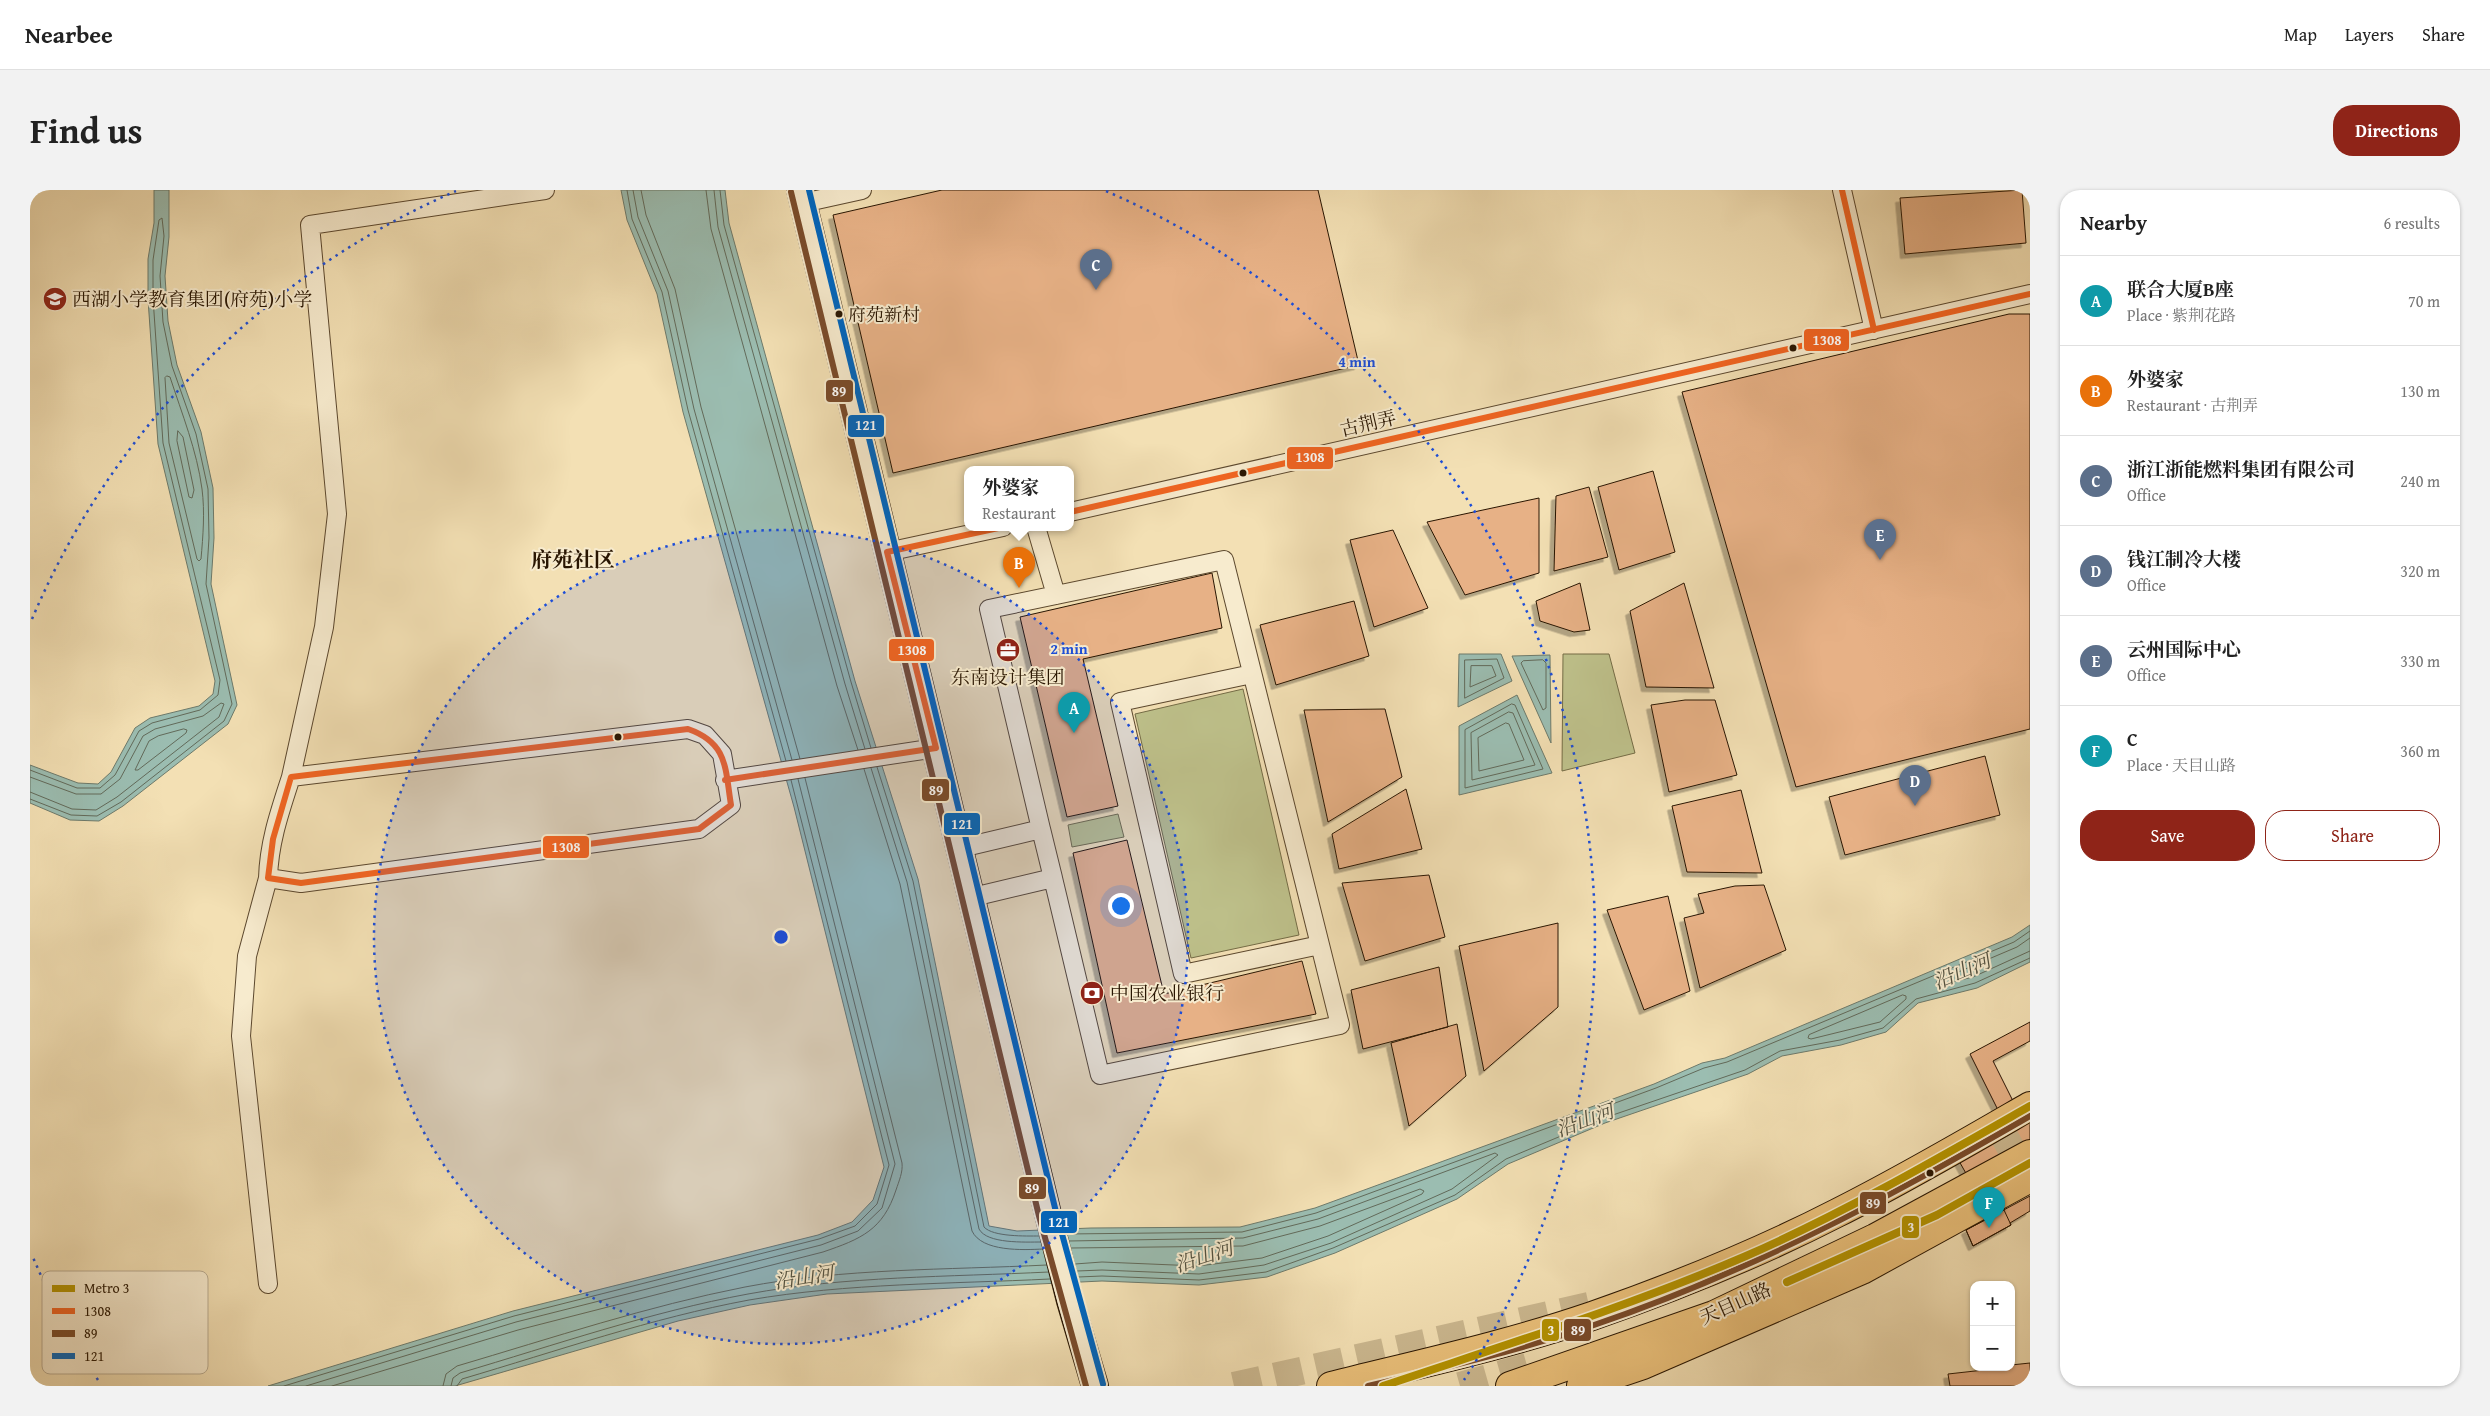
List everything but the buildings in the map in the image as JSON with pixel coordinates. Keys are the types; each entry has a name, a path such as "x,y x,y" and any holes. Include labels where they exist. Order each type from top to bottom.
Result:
{"main road":[{"name":"天目山路","path":"1331,1386 1518,1339 1592,1315 1731,1262 1836,1214 1924,1168 2030,1106"},
{"name":"天目山路","path":"1510,1386 1714,1315 1875,1238 2030,1154"},
{"path":"1581,1386 1660,1358 1862,1270 2030,1178"},
{"path":"1603,1354 1660,1358"}],"street":[{"path":"268,1284 241,1036 247,956 268,878 269,855 277,819 291,777 324,627 337,514 310,225 545,190"},
{"path":"862,190 802,197 886,552 973,897 1048,1214 1070,1301 1095,1386"},
{"path":"1842,190 1874,330"},
{"name":"古荆弄","path":"1074,511 2030,294"},
{"path":"886,552 984,531"},
{"path":"1037,531 1056,595"},
{"path":"1224,560 1340,1025 1100,1075 989,609 1056,595 1224,560"},
{"path":"1252,674 1120,702 1183,974 1320,945"},
{"path":"268,878 301,883 699,829 731,805 725,780 722,754 706,734 688,730 291,777"},
{"path":"725,780 936,748"},
{"path":"961,848 1041,829"},
{"path":"973,897 1053,878"}],"green space":[{"path":"1563,654 1609,654 1635,753 1562,771"},
{"path":"1243,689 1299,935 1191,958 1135,714"},
{"path":"1118,814 1124,837 1072,847 1068,825"}],"water":[{"path":"154,190 169,190 169,237 165,276 168,321 177,365 201,432 213,488 214,538 211,584 237,705 228,724 123,806 99,821 70,820 30,803 30,765 78,783 98,784 111,772 135,728 150,718 199,706 213,694 215,681 158,444 148,299 148,259 154,223"},
{"name":"沿山河","path":"621,190 725,190 729,223 855,681 918,879 989,1226 1017,1231 1091,1228 1240,1227 1315,1208 1654,1084 1702,1063 1725,1058 2012,937 2030,925 2030,962 1977,988 1918,1003 1886,1032 1841,1045 1782,1056 1748,1074 1605,1123 1508,1164 1457,1199 1335,1253 1267,1277 1199,1285 1102,1281 827,1294 750,1305 678,1321 455,1386 268,1386 513,1311 818,1235 852,1222 873,1200 884,1167 794,807 683,412 657,294 627,220"},
{"path":"1459,654 1501,654 1512,681 1458,707"},
{"path":"1550,655 1551,743 1512,656"},
{"path":"1517,695 1552,773 1459,795 1459,726"}],"tunnel":[{"path":"1992,1143 2030,1122"},
{"path":"1234,1386 1602,1303"},
{"path":"1460,1386 1538,1364"}],"metro line":[{"name":"3","path":"1383,1386 1611,1309 1702,1275 1746,1256 1854,1204 2030,1106"},
{"name":"3","path":"1787,1282 1937,1215 2030,1163"}],"transit line":[{"name":"121","path":"809,190 1056,1212 1103,1384"},
{"name":"1308","path":"1842,190 1874,330"},
{"name":"89","path":"791,192 1039,1216 1086,1386"},
{"name":"1308","path":"1074,511 2030,294"},
{"name":"1308","path":"887,552 984,531"},
{"name":"1308","path":"887,552 936,748"},
{"name":"1308","path":"688,729 701,735 718,749 725,768 731,805 699,829 301,883 268,878 273,839 291,777 688,729"},
{"name":"1308","path":"725,780 936,748"},
{"name":"89","path":"1368,1386 1538,1343 1594,1325 1707,1282 1871,1204 2030,1116"}],"place":[{"name":"浙江浙能燃料集团有限公司","path":"1096,290"},
{"name":"西湖小学教育集团(府苑)小学","path":"55,299"},
{"name":"府苑新村","path":"839,314"},
{"name":"云州国际中心","path":"1880,560"},
{"name":"外婆家","path":"1019,588"},
{"name":"东南设计集团","path":"1008,650"},
{"name":"联合大厦B座","path":"1074,733"},
{"name":"钱江制冷大楼","path":"1915,806"},
{"name":"中国农业银行","path":"1092,993"},
{"name":"C","path":"1989,1228"}],"district":[{"name":"府苑社区","path":"573,560"}]}
